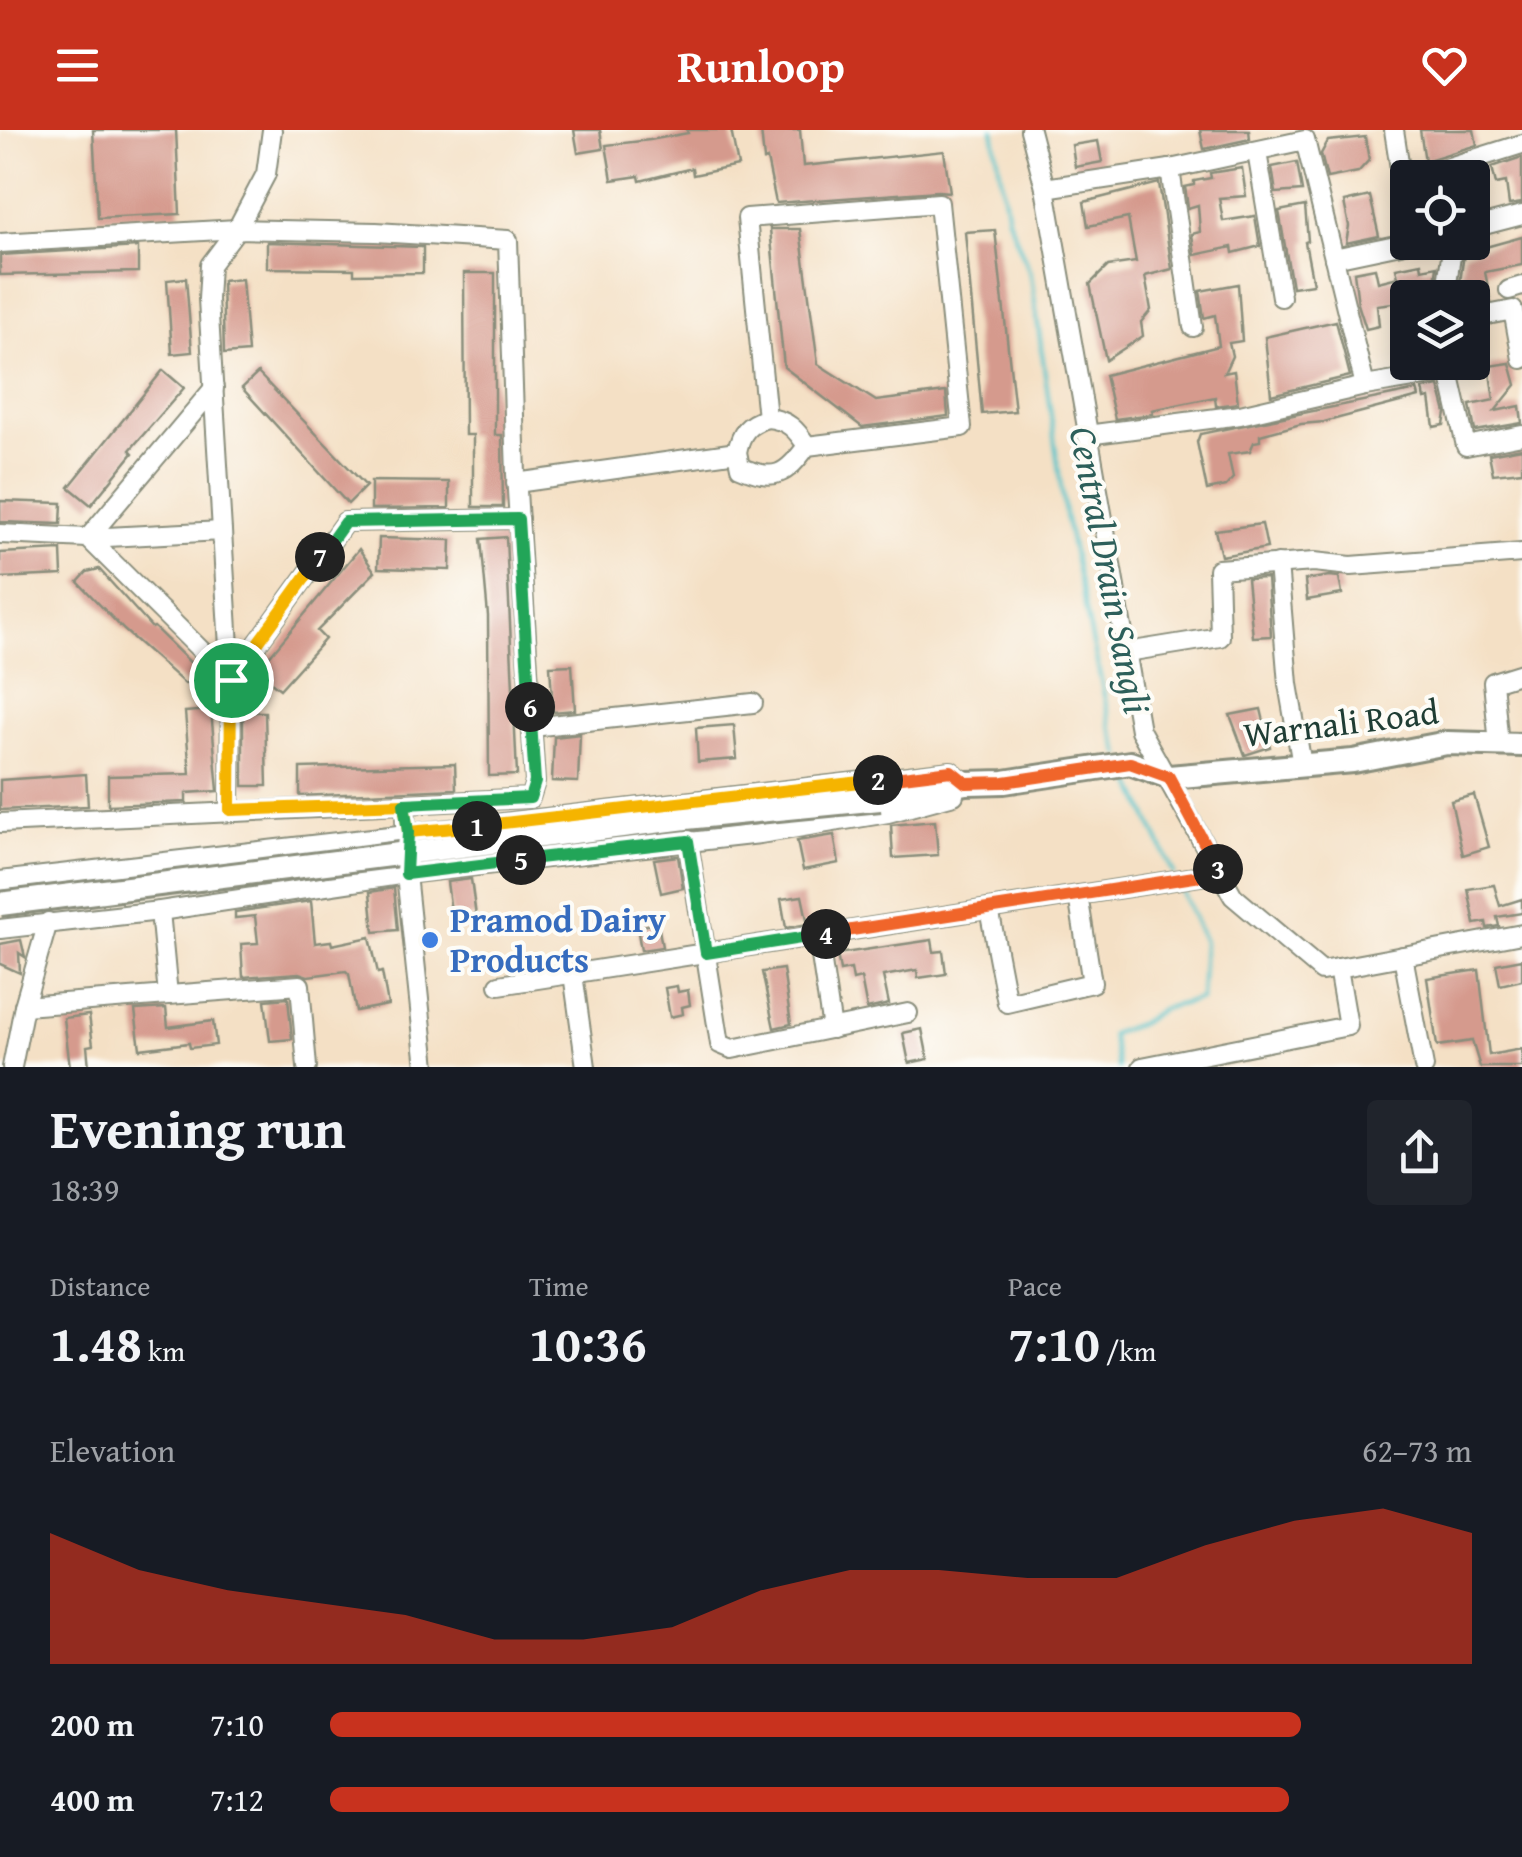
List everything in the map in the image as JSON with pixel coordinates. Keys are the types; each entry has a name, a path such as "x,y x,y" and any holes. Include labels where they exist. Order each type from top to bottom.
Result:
{"main road":[{"name":"Warnali Road","path":"0,904 686,818 880,799 966,783 1004,782 1130,763 1169,777 1353,761 1446,743 1511,745"}],"street":[{"path":"230,810 231,680 208,299 210,265 237,229 266,174 272,130"},
{"path":"1030,130 1045,188 1140,730 1232,896 1322,971 1522,934"},
{"path":"1394,130 1402,160"},
{"path":"1045,188 1257,152 1286,136 1305,140 1364,386"},
{"path":"1471,160 1522,144"},
{"path":"1257,152 1281,298"},
{"path":"1170,169 1194,327"},
{"path":"767,418 747,218 939,204 962,427 807,446 792,468 763,476 740,467 737,452 740,437 751,423 767,418 794,427 807,446"},
{"path":"1490,223 1522,215"},
{"path":"0,243 237,229 508,240 516,483 535,782 530,798 537,820"},
{"path":"1334,258 1390,246"},
{"path":"1490,314 1513,310 1522,360"},
{"path":"1087,435 1240,416 1391,380"},
{"path":"1451,380 1466,446 1522,435"},
{"path":"88,538 214,388"},
{"path":"516,483 737,452"},
{"path":"231,680 345,522 518,519"},
{"path":"0,534 88,538 222,532"},
{"path":"88,538 231,680"},
{"path":"1127,652 1220,638 1218,568 1314,562 1351,566 1522,553"},
{"path":"1278,564 1288,684 1302,766"},
{"path":"1511,745 1493,682 1522,673"},
{"path":"532,727 753,703"},
{"path":"0,881 951,771 966,783"},
{"path":"0,929 160,911 406,874 760,834 888,813 1004,782"},
{"path":"0,824 530,798"},
{"path":"404,804 408,832 406,874 426,1067"},
{"path":"688,841 720,1044 732,1049 908,1013"},
{"path":"498,985 1220,873"},
{"path":"989,909 1007,1003 1092,983 1078,895"},
{"path":"160,911 168,995"},
{"path":"12,1067 24,1006 48,922"},
{"path":"818,936 832,1028"},
{"path":"1403,956 1424,1067"},
{"path":"1142,1067 1348,1026 1338,968"},
{"path":"573,974 586,1067"},
{"path":"24,1006 300,985 307,1067"}],"building":[{"path":"93,130 176,130 180,214 98,218"},
{"path":"574,130 600,130 603,149 578,153"},
{"path":"687,130 731,130 738,166 693,175 692,168 640,181 639,176 612,180 606,145 688,133"},
{"path":"761,130 800,130 803,166 944,151 950,192 776,203 767,159 764,160"},
{"path":"1200,130 1249,130 1250,139 1204,149"},
{"path":"1420,130 1474,130 1477,145 1425,160"},
{"path":"1365,137 1369,160 1358,172 1327,178 1321,154 1328,141"},
{"path":"1098,141 1102,162 1075,167 1072,145"},
{"path":"1522,157 1522,203 1509,205 1506,182 1496,184 1492,167"},
{"path":"1297,162 1302,191 1276,193 1272,167"},
{"path":"1242,168 1246,196 1219,198 1223,221 1255,216 1260,246 1233,253 1232,247 1195,255 1192,234 1200,232 1198,205 1188,208 1185,187 1211,178 1210,173"},
{"path":"1159,183 1172,269 1145,276 1151,310 1141,322 1143,336 1106,360 1090,284 1108,266 1136,262 1128,218 1088,226 1084,202"},
{"path":"1370,196 1379,236 1346,243 1349,226 1344,202"},
{"path":"1305,206 1305,242 1313,284 1292,287 1279,211"},
{"path":"770,229 800,229 818,364 876,401 946,392 948,416 862,427 784,367"},
{"path":"995,230 1015,411 982,414 965,232"},
{"path":"1522,237 1522,265 1485,272 1487,280 1460,280 1463,260 1490,260 1490,246"},
{"path":"267,242 423,247 423,273 354,274 354,269 267,268"},
{"path":"138,247 138,272 0,275 0,255"},
{"path":"1421,263 1422,269 1437,266 1435,280 1390,280 1390,303 1377,305 1379,326 1366,329 1354,272 1375,268 1378,282 1398,277 1396,268"},
{"path":"464,273 495,273 495,435 502,435 503,507 473,507 473,435 465,435"},
{"path":"186,278 192,352 172,354 167,280"},
{"path":"242,279 248,352 224,354 222,281"},
{"path":"1238,284 1242,341 1229,343 1232,356 1224,373 1234,371 1238,403 1216,406 1215,397 1152,410 1153,414 1115,419 1105,375 1219,346 1215,315 1204,318 1200,291"},
{"path":"1336,321 1350,376 1271,395 1265,337"},
{"path":"1510,363 1516,385 1495,411 1520,406 1522,423 1475,431 1470,405 1494,400 1490,366"},
{"path":"163,370 184,388 130,450 133,453 91,505 69,487"},
{"path":"258,373 366,486 348,504 242,388"},
{"path":"1439,386 1446,413 1444,425 1434,427 1430,398 1425,399 1423,389"},
{"path":"1417,390 1419,397 1260,435 1260,441 1254,442 1250,451 1228,454 1233,478 1226,486 1207,490 1197,442 1200,434"},
{"path":"1522,448 1522,471 1493,474 1489,454"},
{"path":"371,481 449,482 449,508 371,509"},
{"path":"0,501 62,503 61,524 0,522"},
{"path":"1262,524 1267,548 1221,556 1215,530"},
{"path":"506,537 517,775 489,776 488,616 481,539"},
{"path":"379,538 451,540 450,570 378,568"},
{"path":"359,549 375,572 317,631 325,639 280,689 257,671"},
{"path":"61,550 62,575 0,578 0,553"},
{"path":"99,569 152,628 201,673 185,684 124,630 78,582 87,572"},
{"path":"1339,577 1342,594 1307,600 1305,580"},
{"path":"1267,578 1271,636 1253,637 1247,579"},
{"path":"572,665 575,710 553,712 550,666"},
{"path":"1261,709 1270,747 1245,755 1230,715"},
{"path":"211,710 218,791 186,793 186,802 108,805 108,776 190,774 185,712"},
{"path":"243,712 265,712 267,786 243,786"},
{"path":"734,725 737,759 698,762 696,728"},
{"path":"580,734 578,782 552,781 554,737"},
{"path":"455,764 456,789 300,796 300,768"},
{"path":"86,774 88,806 0,810 0,780"},
{"path":"1474,795 1489,847 1463,855 1451,801"},
{"path":"935,821 938,855 893,858 891,825"},
{"path":"834,835 839,863 803,870 797,841"},
{"path":"678,856 683,888 661,893 654,859"},
{"path":"471,879 476,916 452,919 447,882"},
{"path":"1494,885 1500,906 1522,899 1522,913 1497,917 1499,926 1487,928 1486,922 1475,924 1468,889"},
{"path":"394,888 398,930 374,932 370,892"},
{"path":"802,896 808,924 786,928 781,899"},
{"path":"311,901 315,943 331,941 332,945 370,937 388,1005 356,1011 346,971 243,977 241,944 258,943 255,916 235,918 235,912"},
{"path":"658,923 662,947 641,950 637,927"},
{"path":"21,940 25,957 19,953 20,973 0,964 0,944"},
{"path":"932,940 934,952 943,951 946,974 918,978 917,970 883,976 889,1004 867,1009 861,978 853,980 851,969 840,971 837,954"},
{"path":"1522,959 1522,980 1500,985 1496,964"},
{"path":"783,969 791,1024 774,1028 762,972"},
{"path":"1479,970 1489,1055 1522,1049 1522,1067 1480,1067 1472,1041 1437,1046 1427,978"},
{"path":"677,986 678,992 688,990 690,1005 682,1007 683,1014 670,1017 665,988"},
{"path":"288,998 292,1039 270,1041 265,1000"},
{"path":"166,1008 168,1027 213,1021 216,1045 190,1048 189,1043 140,1049 135,1010"},
{"path":"89,1015 93,1045 87,1046 89,1067 70,1067 64,1018"},
{"path":"922,1029 928,1059 909,1063 903,1033"}],"waterway":[{"name":"Central Drain Sangli","path":"993,130 1008,218 1031,275 1065,515 1111,727 1121,755"},
{"name":"Central Drain Sangli","path":"1128,773 1174,874"},
{"name":"Central Drain Sangli","path":"1118,1067 1111,1034 1141,1023 1161,1009 1201,999 1204,942 1180,887"}],"place":[{"name":"Pramod Dairy Products","path":"430,940"}],"route":[{"path":"231,680 230,810 404,804 408,832 951,771 966,783 1004,782 1130,763 1169,777 1220,873 706,953 688,841 406,874 408,832 404,804 530,798 535,782 518,519 345,522 231,680"}]}
